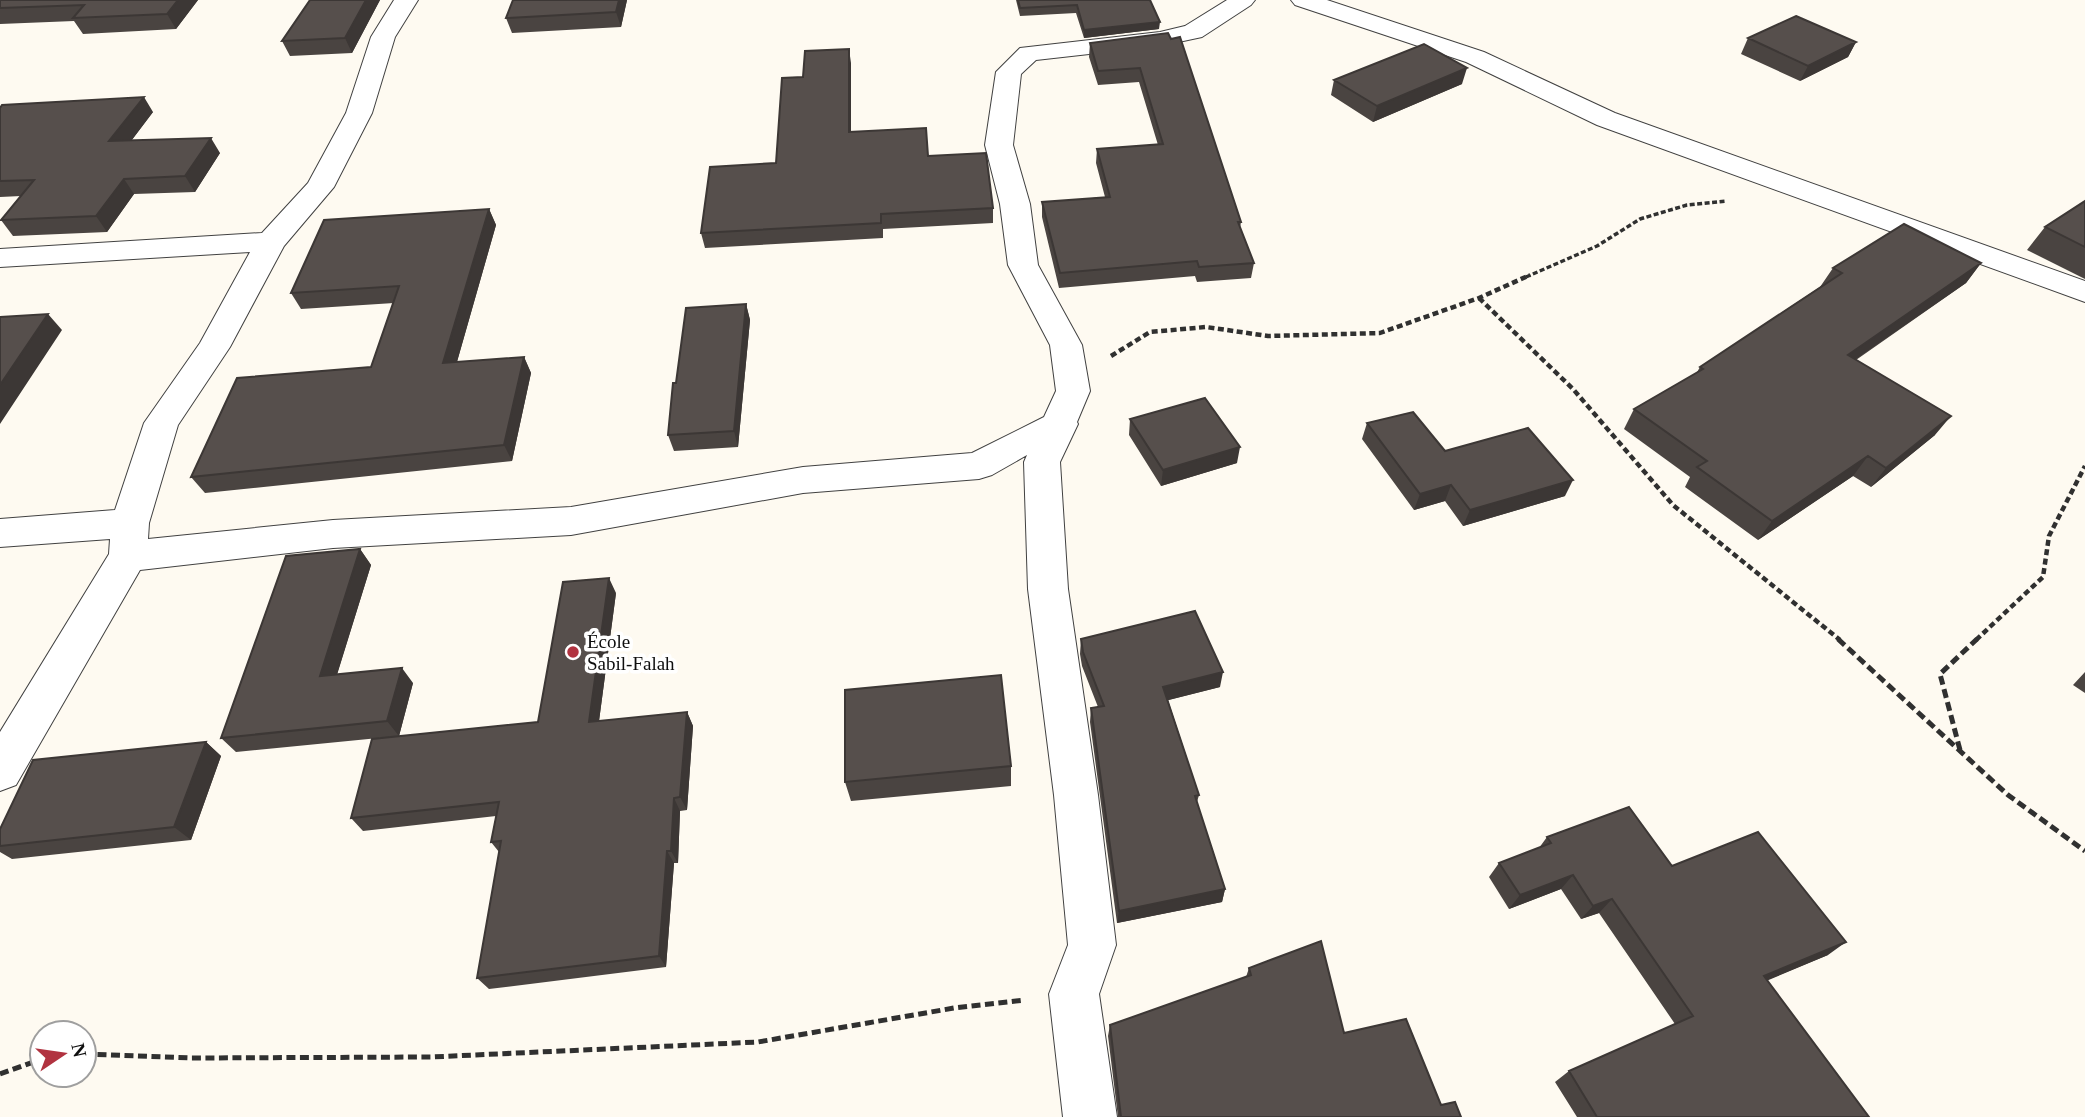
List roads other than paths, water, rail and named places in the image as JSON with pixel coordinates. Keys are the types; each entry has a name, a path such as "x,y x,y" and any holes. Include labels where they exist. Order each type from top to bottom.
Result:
{"street":[{"path":"0,771 129,540 161,423 214,347 271,242 320,187 359,113 383,37 406,0"},
{"path":"1090,1117 1074,994 1092,945 1076,795 1048,589 1042,462 1067,408 1066,345 1023,265 1015,204 999,145 1009,72 1029,53 1160,40 1193,32 1242,0"},
{"path":"1303,0 1475,57 1606,120 1803,193 2085,292"},
{"path":"0,258 271,242"},
{"path":"0,533 129,540 333,534 571,522 803,480 979,466 1046,429 1067,408"}],"place":[{"name":"École Sabil-Falah","path":"573,652"}]}
